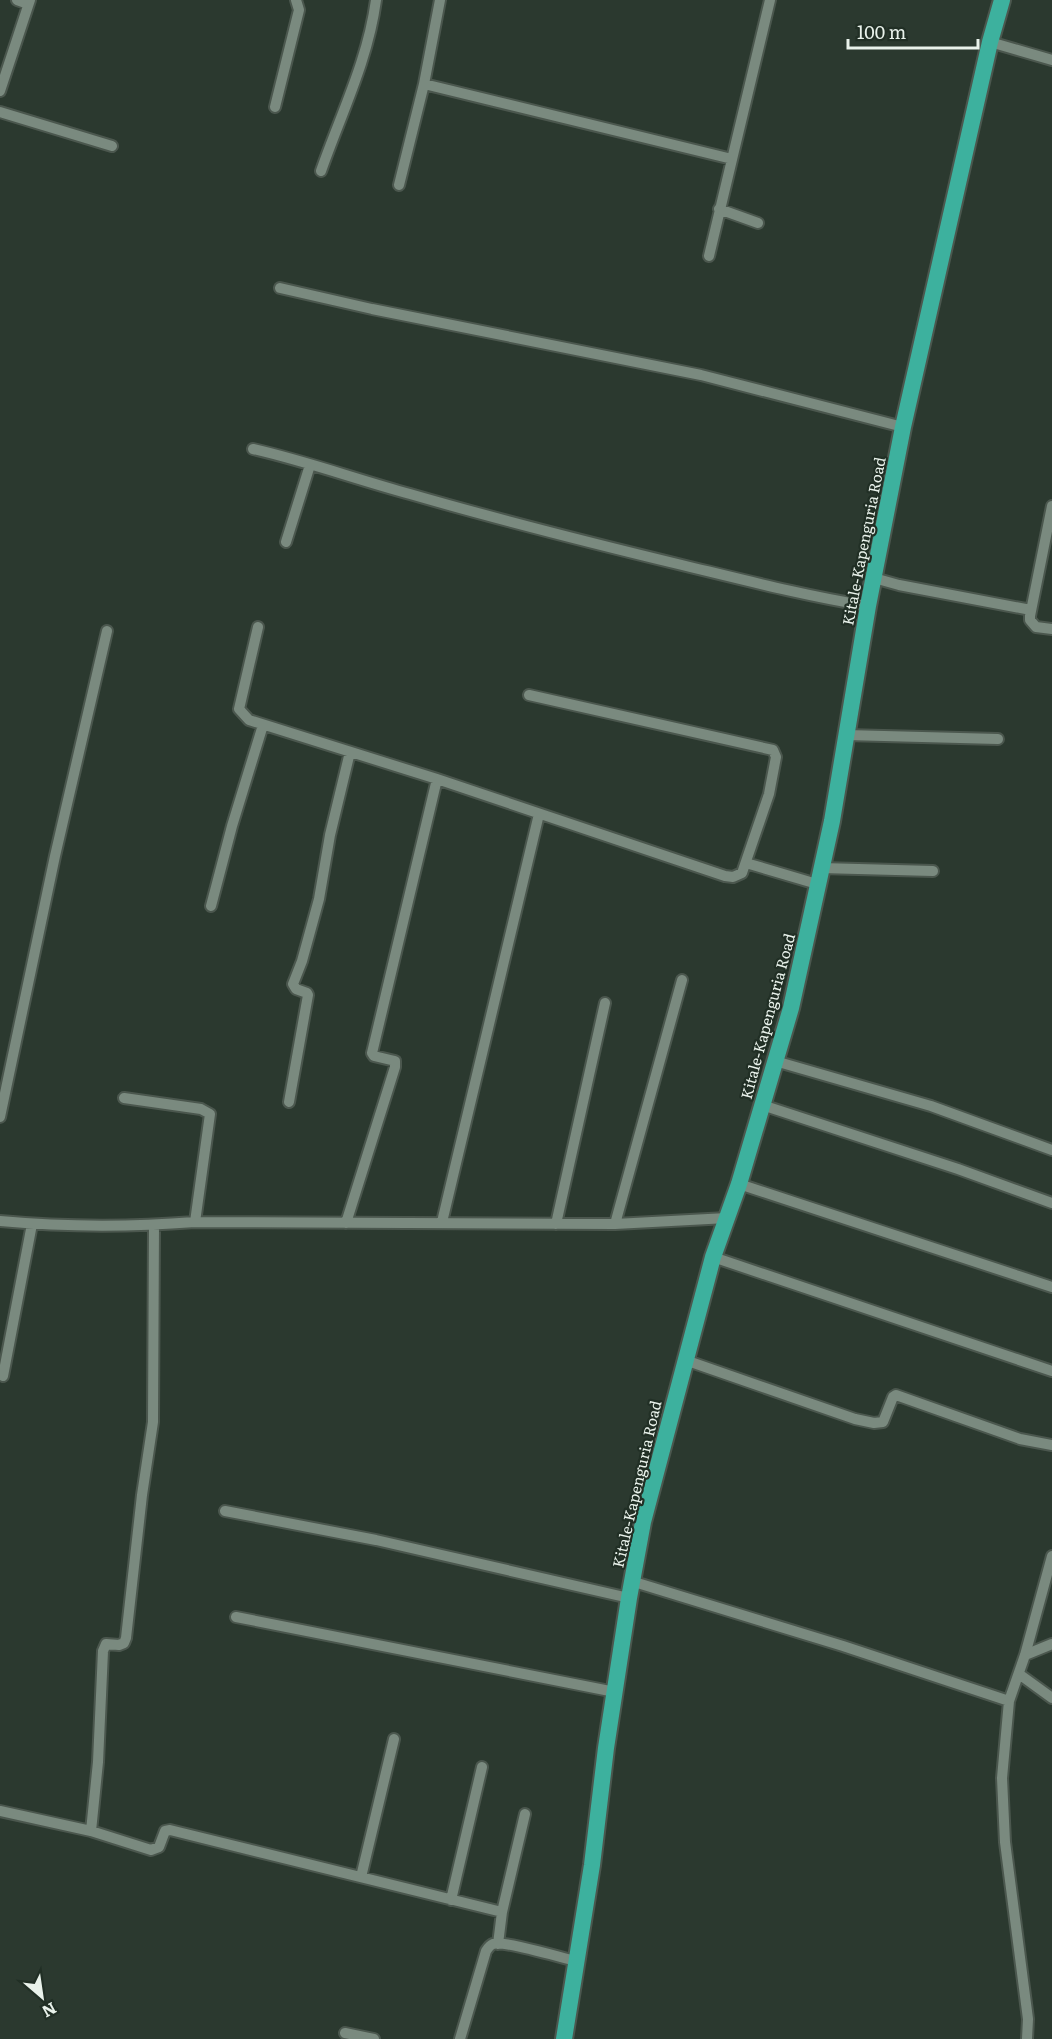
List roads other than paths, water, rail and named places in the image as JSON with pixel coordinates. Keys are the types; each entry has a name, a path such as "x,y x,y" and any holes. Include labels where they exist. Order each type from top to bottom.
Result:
{"highway":[{"name":"Kitale-Kapenguria Road","path":"564,2039 592,1865 630,1590 648,1499 713,1257 739,1184 791,1008 832,821 868,606 903,428 990,42 1002,0"}],"street":[{"path":"0,91 29,2 17,0"},
{"path":"275,107 300,10 296,0"},
{"path":"321,171 364,57 376,0"},
{"path":"399,185 424,84 440,0"},
{"path":"709,256 770,0"},
{"path":"990,42 1052,60"},
{"path":"424,84 732,159"},
{"path":"0,112 112,147"},
{"path":"719,209 758,223"},
{"path":"280,288 372,309 702,375 903,428"},
{"path":"253,449 584,541 815,597 868,606"},
{"path":"286,542 310,465"},
{"path":"1052,506 1030,620 1036,627 1052,629"},
{"path":"874,578 899,585 1031,610"},
{"path":"258,627 239,709 245,717 263,725 437,779 725,876 737,876 742,873 769,794 776,757 773,750 529,695"},
{"path":"0,1117 55,856 107,631"},
{"path":"211,906 232,826 263,725"},
{"path":"846,735 998,740"},
{"path":"289,1102 308,995 296,989 293,984 319,899 330,835 350,752"},
{"path":"346,1223 395,1067 394,1061 374,1056 372,1053 437,779"},
{"path":"442,1222 539,814"},
{"path":"746,863 819,876 933,871"},
{"path":"615,1224 682,980"},
{"path":"556,1224 605,1003"},
{"path":"775,1061 931,1106 1052,1150"},
{"path":"124,1098 201,1109 210,1114 195,1222"},
{"path":"762,1105 958,1169 1052,1203"},
{"path":"739,1184 1052,1287"},
{"path":"0,1221 32,1224 154,1225 195,1222 615,1224 727,1218"},
{"path":"3,1376 32,1224"},
{"path":"91,1831 98,1762 103,1651 106,1644 120,1645 126,1638 142,1495 153,1422 154,1225"},
{"path":"713,1257 1052,1371"},
{"path":"684,1360 855,1419 874,1423 883,1422 893,1397 896,1395 1020,1439 1052,1445"},
{"path":"225,1512 376,1539 630,1590 843,1646 1010,1701"},
{"path":"1027,2039 1028,2019 1013,1906 1002,1778 1010,1701 1052,1556"},
{"path":"236,1617 615,1692"},
{"path":"1025,1655 1052,1644"},
{"path":"1019,1674 1052,1698"},
{"path":"361,1877 394,1738"},
{"path":"451,1900 482,1767"},
{"path":"0,1811 91,1831 151,1850 159,1847 165,1832 170,1830 502,1912"},
{"path":"498,1944 502,1912 525,1814"},
{"path":"460,2039 486,1951 490,1945 498,1944 576,1961"},
{"path":"345,2033 374,2039"}]}
